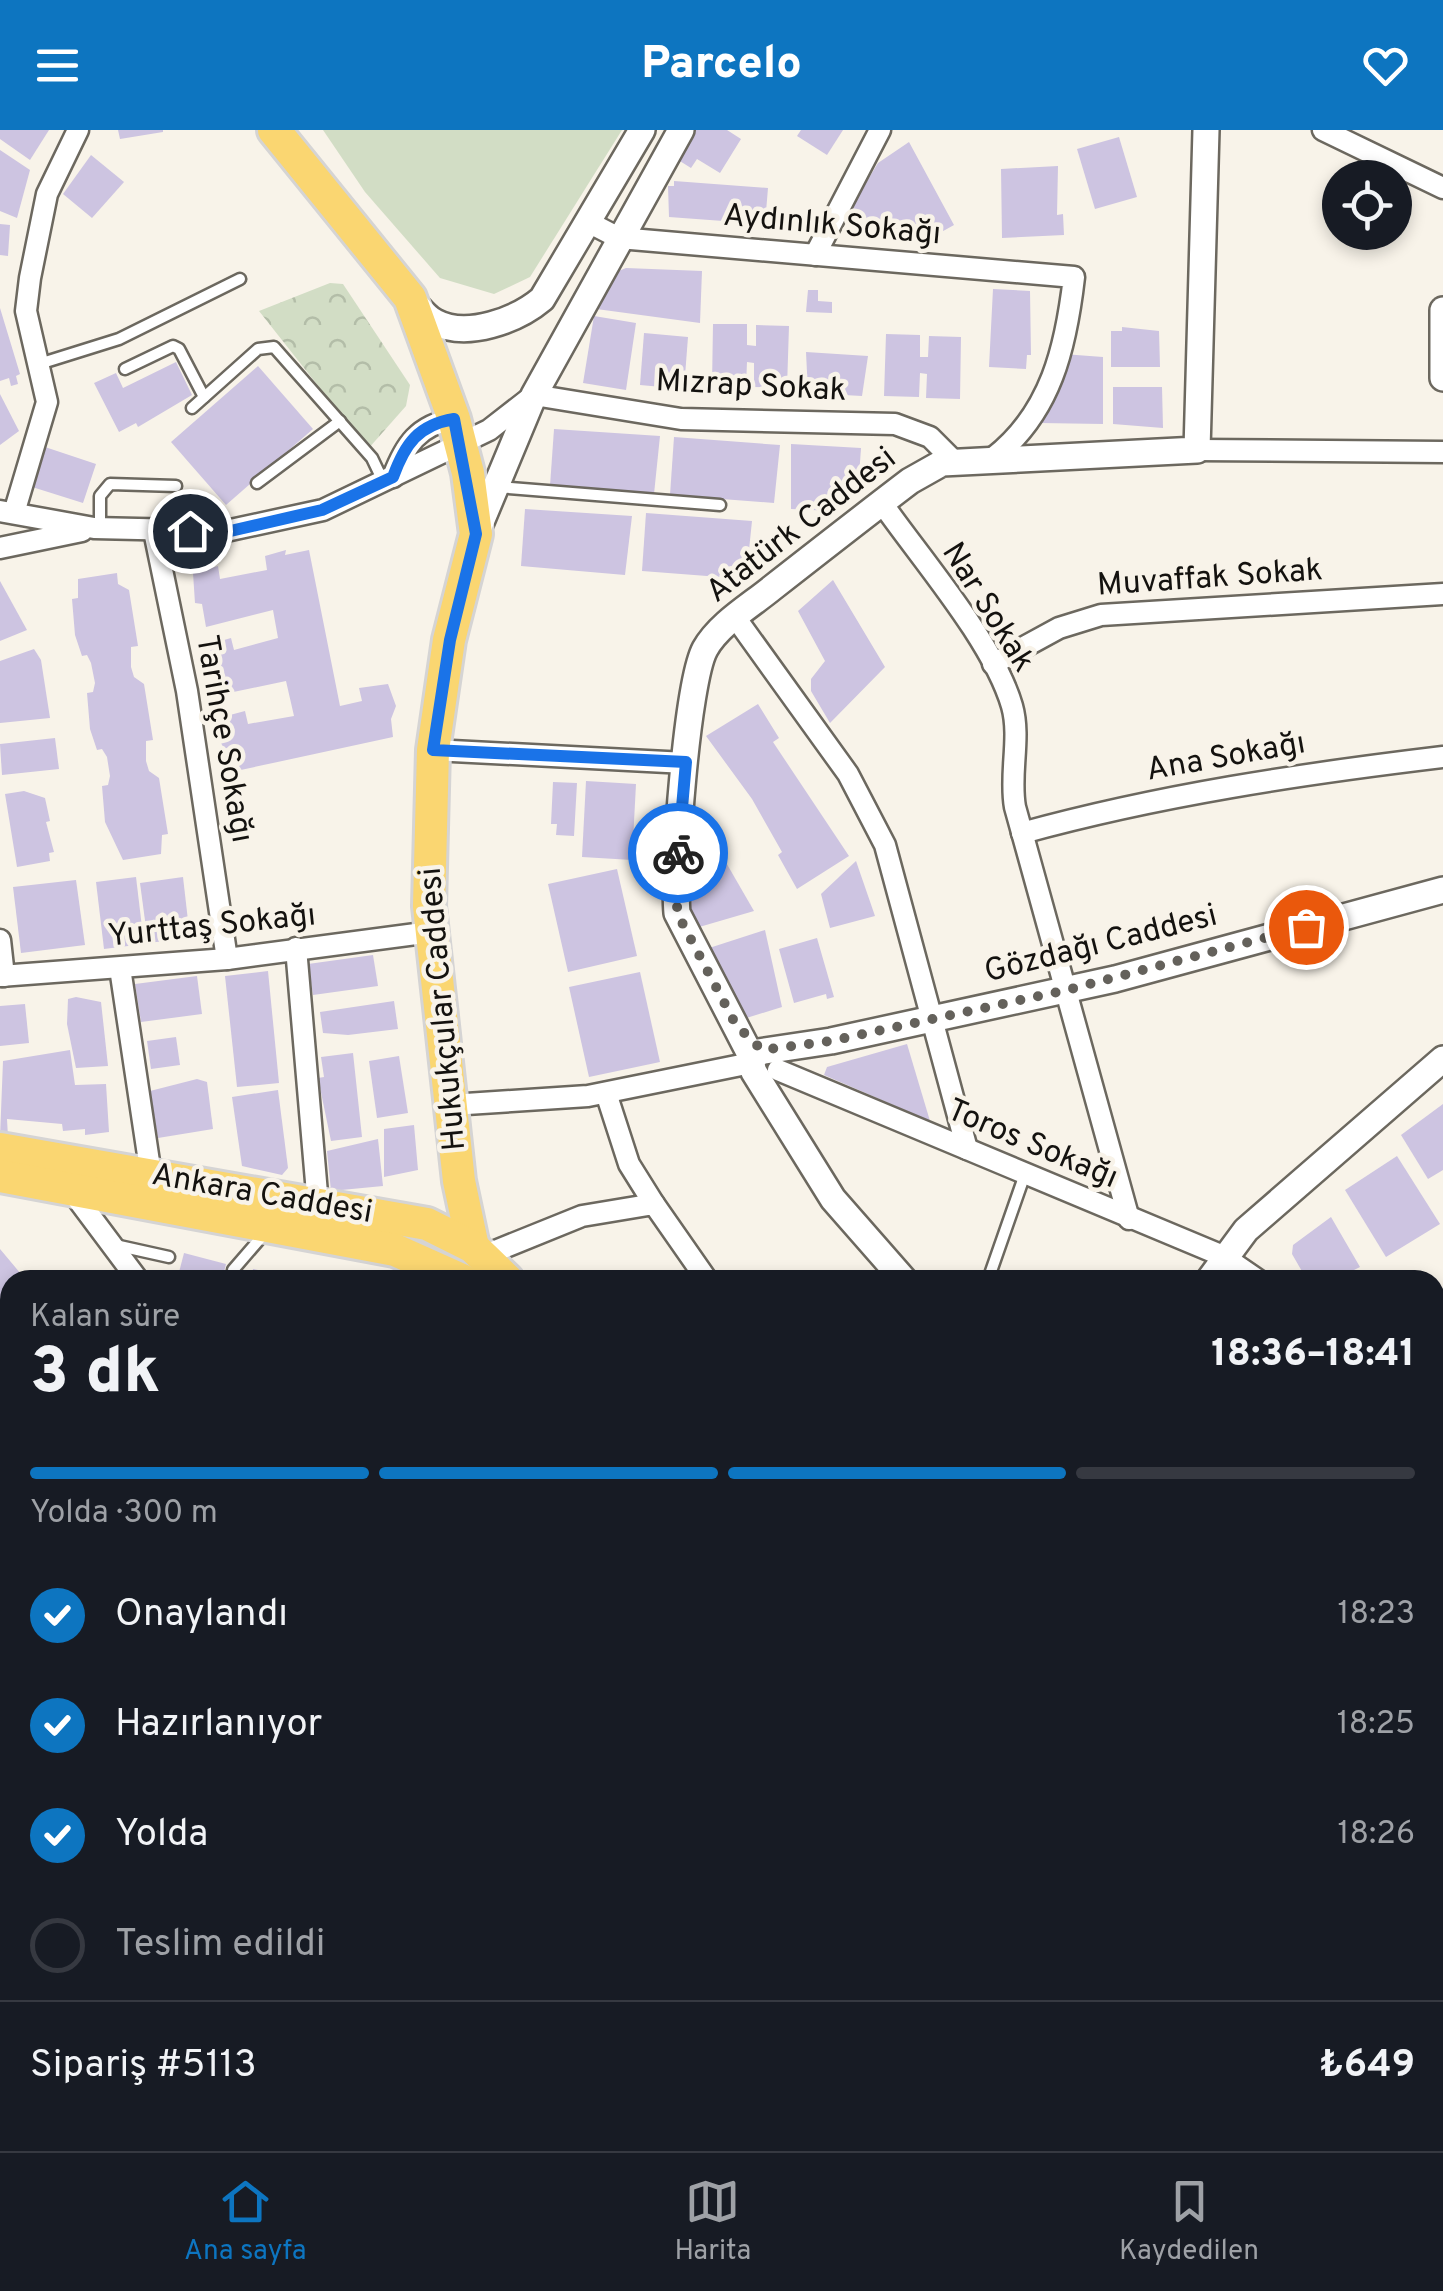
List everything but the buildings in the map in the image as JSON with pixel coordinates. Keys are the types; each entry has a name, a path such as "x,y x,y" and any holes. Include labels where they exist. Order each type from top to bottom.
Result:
{"main road":[{"name":"Hukukçular Caddesi","path":"274,130 410,298 457,430 476,534 450,640 433,750 431,932 473,1261"},
{"name":"Ankara Caddesi","path":"0,1149 427,1224 473,1261"},
{"name":"Ankara Caddesi","path":"0,1176 473,1261"}],"street":[{"path":"78,130 47,194 30,278 26,311 47,402 7,512 97,529 226,532 322,510 388,479 457,430 488,430 534,395"},
{"name":"Hukukçular Caddesi","path":"410,298 435,322 448,326 485,325 524,314 542,299 642,130"},
{"name":"Hukukçular Caddesi","path":"476,534 534,395 681,130"},
{"path":"816,255 880,130"},
{"path":"1206,130 1197,450 1443,452"},
{"path":"1323,130 1443,188"},
{"name":"Aydınlık Sokağı","path":"588,222 619,238 1074,276 1060,361 1042,402 1026,429 993,458"},
{"path":"1443,310 1443,378"},
{"name":"Mızrap Sokak","path":"534,395 681,418 895,424 930,436 954,460"},
{"name":"Atatürk Caddesi","path":"765,1063 736,1025 677,913 675,891 686,762 696,676 705,649 735,617 931,467 954,460 1197,450"},
{"name":"Nar Sokak","path":"882,502 993,664 1013,709 1012,791 1129,1219"},
{"path":"0,548 97,529"},
{"name":"Tarihçe Sokağı","path":"154,531 190,709 227,959"},
{"name":"Muvaffak Sokak","path":"993,664 1059,628 1101,615 1443,594"},
{"path":"735,617 829,744 869,810 896,874 967,1149"},
{"path":"433,750 686,762"},
{"name":"Ana Sokağı","path":"1022,833 1123,807 1306,773 1443,757"},
{"name":"Gözdağı Caddesi","path":"765,1063 831,1041 1067,990 1443,890"},
{"name":"Yurttaş Sokağı","path":"2,976 227,959 431,932"},
{"path":"0,940 2,976"},
{"path":"296,948 318,1205"},
{"path":"120,968 151,1175"},
{"path":"1214,1270 1278,1200 1443,1059"},
{"path":"451,1105 536,1102 606,1093 765,1063 794,1138 833,1200 895,1270"},
{"name":"Toros Sokağı","path":"765,1063 1223,1256 1243,1270"},
{"path":"606,1093 629,1164 700,1270"},
{"path":"70,1189 130,1270"},
{"path":"473,1261 582,1216 654,1204"}],"lane":[{"path":"38,364 119,339 240,279"},
{"path":"125,369 173,346 179,349 204,397"},
{"path":"192,408 258,349 269,346 279,350 388,479"},
{"path":"258,483 340,421"},
{"path":"97,529 100,496 110,484 176,486"},
{"path":"494,486 512,492 720,505"},
{"path":"991,1270 1025,1174"},
{"path":"233,1270 271,1226"},
{"path":"110,1244 169,1257"}],"green space":[{"path":"323,130 622,130 530,277 494,294 440,278 365,192"},
{"path":"330,283 343,284 410,385 406,406 368,449 259,311"}],"way so far":[{"path":"678,853 677,913 736,1025 762,1050 831,1041 1067,990 1306,927"}],"route":[{"path":"190,531 226,532 322,510 393,477 405,446 416,434 454,419 468,473 476,534 450,640 433,750 686,762 678,853"}]}
